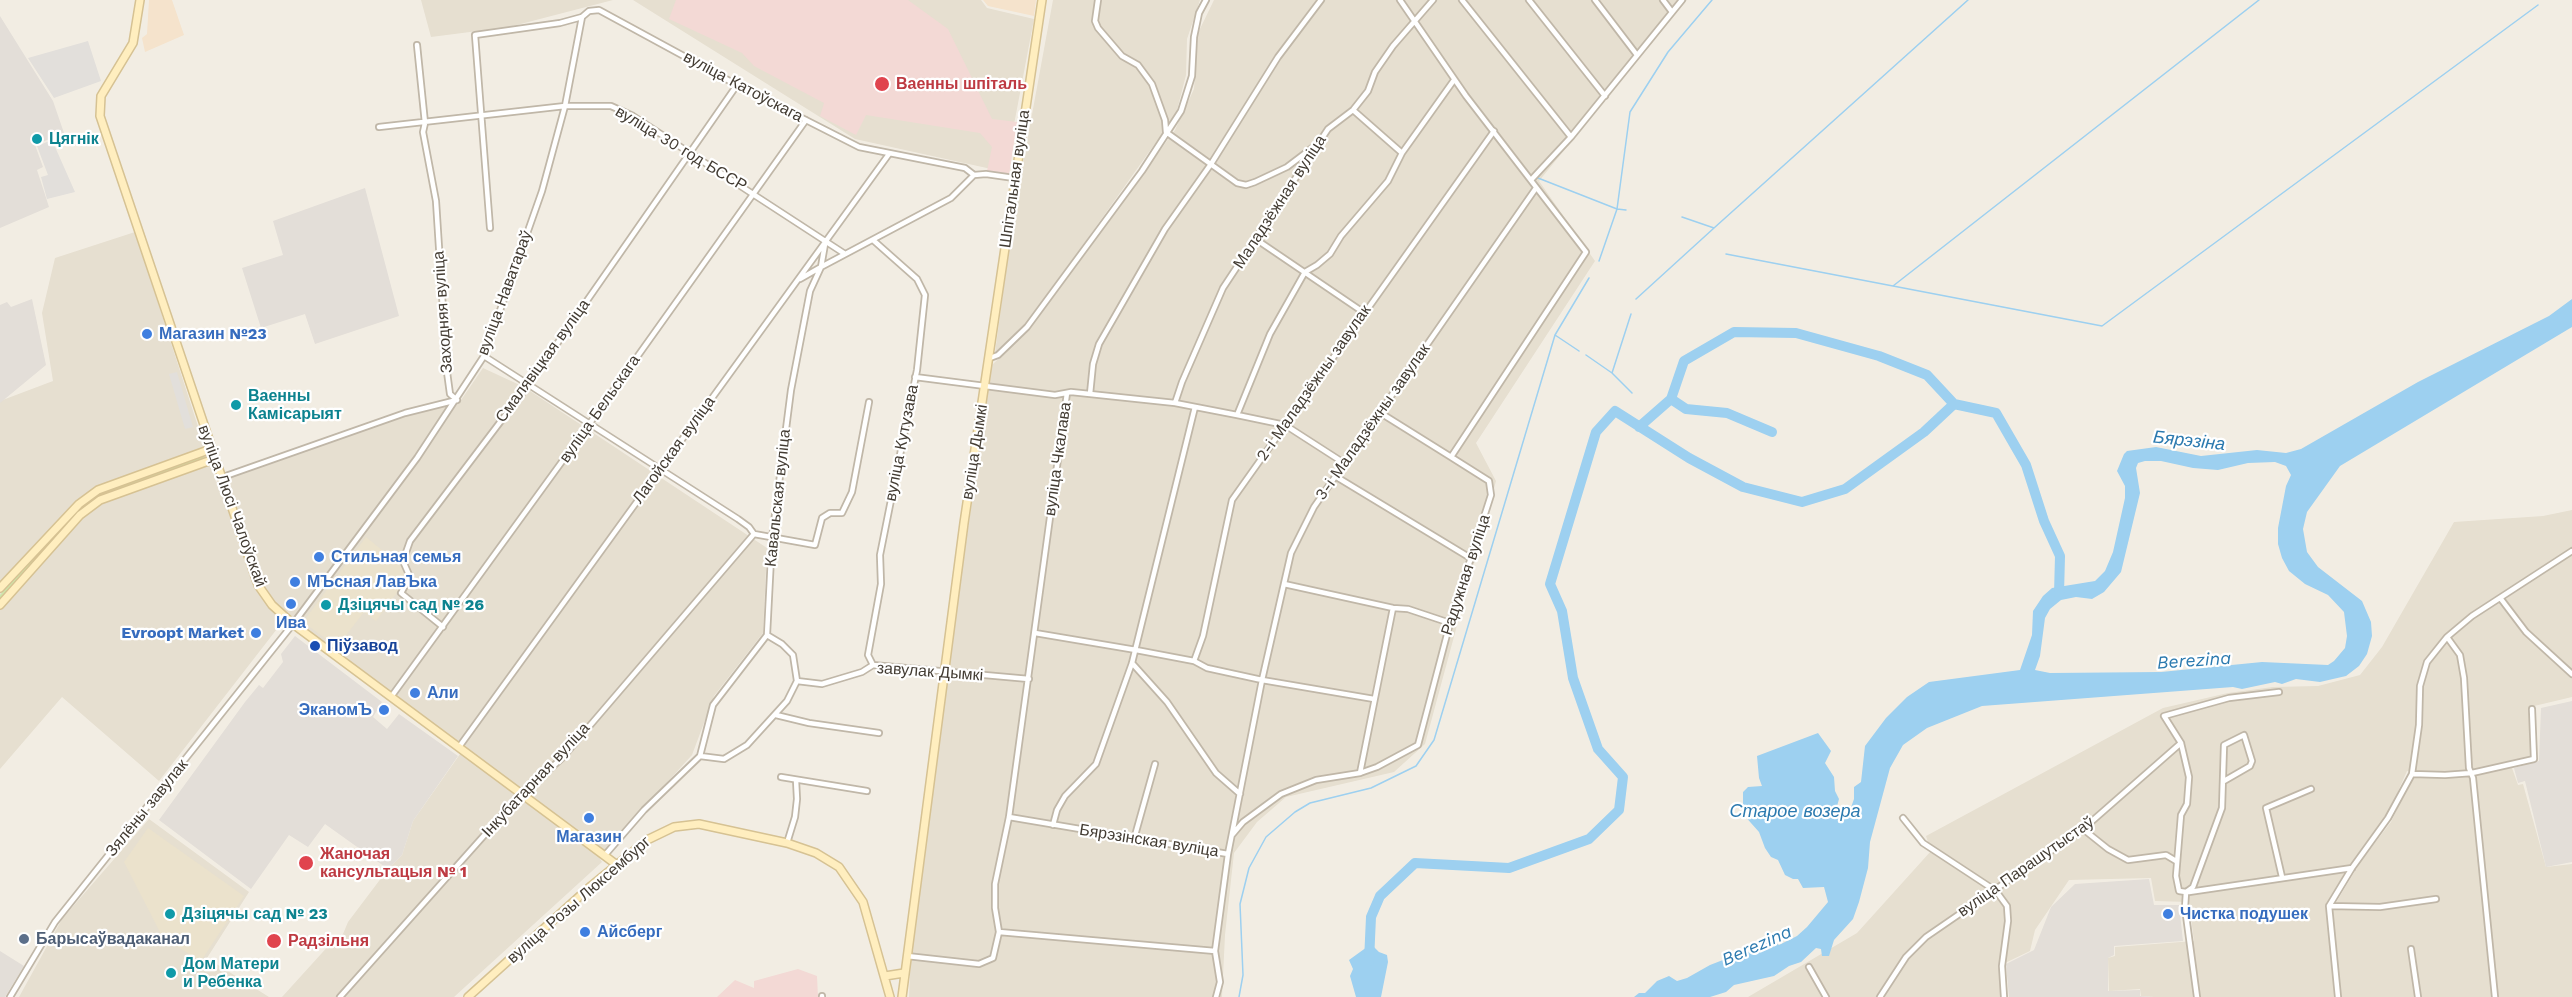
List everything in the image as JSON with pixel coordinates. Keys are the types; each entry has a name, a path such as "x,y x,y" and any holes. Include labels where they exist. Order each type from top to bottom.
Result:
{"street":[{"name":"вуліца Люсі Чалоўскай","path":"140,0 133,43 101,96 100,116 220,478 258,585 272,605 293,624 617,865"},
{"name":"Шпітальная вуліца","path":"990,358 1014,178 1042,0"},
{"path":"1098,0 1095,21 1098,28 1109,44 1138,65 1152,84 1165,120 1166,132 1237,183 1246,185 1287,167 1316,145"},
{"path":"990,358 998,355 1027,327 1142,171 1181,111 1192,76 1194,37 1206,0"},
{"name":"вуліца Чкалава","path":"999,932 994,908 995,884 1009,817 1067,393 1090,393 1093,363 1099,344 1165,229 1211,164 1272,66 1321,0"},
{"path":"1400,0 1454,80 1586,252 1451,457"},
{"name":"Маладзёжная вуліца","path":"1175,403 1223,288 1312,157 1316,145 1328,129 1353,110 1368,91 1375,72 1414,19 1432,0"},
{"path":"1462,0 1571,137"},
{"path":"1529,0 1605,96"},
{"path":"1595,0 1637,55"},
{"path":"1663,0 1672,12"},
{"path":"1532,180 1571,137 1682,0"},
{"name":"вуліца Катоўскага","path":"482,115 475,35 560,23 582,17 589,11 599,10 737,86 859,147 965,168 974,175 986,174 1014,178"},
{"name":"вуліца Наватараў","path":"293,624 417,458 484,356 542,191 565,106 582,17"},
{"name":"Заходняя вуліца","path":"417,45 425,123 423,132 436,201 447,372 450,394 457,400"},
{"path":"1238,415 1270,334 1305,272 1330,254 1341,236 1388,181 1402,153 1454,80"},
{"name":"Смалявіцкая вуліца","path":"443,627 400,593 410,577 403,561 410,541 529,384 737,86"},
{"name":"вуліца 30 год БССР","path":"379,127 565,106 611,106 633,116 845,254"},
{"path":"1353,110 1402,153"},
{"path":"482,115 490,228"},
{"name":"вуліца Бельскага","path":"391,696 590,423 806,120"},
{"name":"2-і Маладзёжны завулак","path":"1194,661 1203,636 1232,500 1494,131"},
{"name":"Лагойская вуліца","path":"459,747 889,154"},
{"path":"797,280 951,198 974,175"},
{"name":"3-і Маладзёжны завулак","path":"1228,854 1262,680 1291,553 1300,533 1335,476 1536,188"},
{"name":"вуліца Кутузава","path":"873,240 917,279 925,295 915,377 880,555 881,584 868,655 873,665"},
{"path":"1257,240 1364,312"},
{"name":"Кавальская вуліца","path":"767,635 772,538 793,379 810,291 821,267 826,241"},
{"path":"484,356 744,523 754,534 815,545 822,518 830,513 842,513 852,492 868,402"},
{"name":"вуліца Дымкі","path":"902,997 944,673 990,358"},
{"path":"915,377 1055,395 1067,393"},
{"path":"1090,393 1195,406 1285,425 1344,463"},
{"path":"220,478 396,416 457,400"},
{"path":"1053,825 1057,810 1065,796 1096,764 1132,663 1195,406"},
{"name":"Радужная вуліца","path":"1232,835 1251,815 1281,794 1316,780 1360,773 1396,759 1418,745 1450,623 1491,495 1489,481 1379,412"},
{"path":"0,588 79,504 99,490 211,449"},
{"path":"0,604 80,514 100,500 214,459"},
{"path":"1335,476 1472,559"},
{"name":"Інкубатарная вуліца","path":"340,997 513,802 563,757 754,534"},
{"path":"2338,997 2329,906 2352,868 2388,818 2412,774 2419,724 2420,686 2427,662 2447,637 2472,616 2572,551"},
{"path":"1284,584 1393,608 1408,609 1450,623"},
{"path":"2501,599 2526,632 2572,674"},
{"path":"1360,773 1393,608"},
{"name":"Зялёны завулак","path":"10,997 55,922 293,624"},
{"path":"1035,633 1194,661 1207,668 1262,680 1374,699"},
{"path":"605,855 644,810 700,756 713,705 767,635 782,644 792,655 797,681 792,686 783,708 747,745 724,759 700,756"},
{"path":"2447,637 2460,655 2464,678 2469,768 2472,773 2495,997"},
{"path":"1132,663 1167,702 1216,773 1240,794"},
{"name":"завулак Дымкі","path":"797,681 822,684 862,672 873,665 1029,679"},
{"path":"2278,692 2229,698 2164,716 2181,744 2189,777 2187,804 2181,815 2176,861 2179,891 2186,892 2352,868"},
{"path":"2412,774 2472,773 2534,759 2532,709"},
{"path":"776,715 809,723 879,733"},
{"path":"2186,892 2193,887 2222,808 2224,745 2244,735 2252,760 2250,766 2224,781"},
{"name":"вуліца Парашутыстаў","path":"1880,997 1906,957 1920,943 2084,829 2181,744"},
{"path":"1134,839 1155,764"},
{"path":"782,777 867,791"},
{"path":"787,843 796,808 796,780"},
{"path":"2282,877 2266,808 2311,789"},
{"name":"Бярэзінская вуліца","path":"1009,817 1228,854 1215,951 1220,982 1216,997"},
{"path":"1904,819 1923,843 1996,891 2007,906 2008,921 2002,966 2004,997"},
{"name":"вуліца Розы Люксембург","path":"468,997 617,865 660,831 686,825 717,827 787,843 816,852 831,861 847,877 862,902 890,997"},
{"path":"2084,829 2108,849 2128,860 2166,855 2176,861"},
{"path":"2186,892 2185,908 2197,997"},
{"path":"2329,906 2380,907 2436,899"},
{"path":"907,956 984,964 993,958 999,932 1215,951"},
{"path":"2411,949 2418,997"},
{"path":"1809,967 1826,997"},
{"path":"885,976 904,973"}],"shaded area":[{"path":"149,0 172,0 184,35 145,52 142,38 147,34"},
{"path":"421,0 613,0 509,27 431,37"},
{"name":"Ваенны шпіталь","path":"633,0 981,0 987,8 1034,19 1005,172 855,139"},
{"name":"Ваенны шпіталь","path":"676,0 908,0 948,29 992,119 1017,122 1009,175 987,171 992,147 980,133 866,115 856,135 820,116 824,103 754,66 742,53 669,19"},
{"path":"983,0 1036,0 1034,16 988,6"},
{"path":"1053,0 1200,0 1187,39 1186,75 1176,114 1024,328 995,353 1013,218"},
{"path":"1214,0 1687,0 1539,181 1595,261 1476,443 1496,481 1425,744 1394,772 1286,797 1257,822 1234,853 1225,935 1222,997 909,997 911,953 945,686 992,365 1026,332 1175,130 1194,89 1198,33"},
{"path":"0,16 53,101 64,133 35,145 43,167 37,170 49,207 0,228"},
{"path":"88,41 101,81 54,98 28,58"},
{"path":"52,140 75,192 47,199 41,177 48,175 37,146"},
{"path":"365,188 399,316 315,344 305,314 261,328 242,268 283,255 273,221"},
{"name":"Піўзавод","path":"135,232 216,482 416,412 459,403 483,368 524,387 767,548 763,633 714,696 692,755 599,857 602,862 454,997 282,997 331,943 343,934 348,922 388,869 402,855 413,821 465,747 287,616 159,781 62,697 0,769 0,401 53,381 42,313 55,258"},
{"path":"32,299 46,365 0,403 0,305 7,302 11,307"},
{"path":"177,372 193,427 185,429 169,374"},
{"path":"2572,510 2572,697 2530,707 2531,758 2472,771 2407,771 2391,807 2328,905 2336,997 2154,997 2141,996 2140,989 2109,991 2108,958 2115,956 2115,947 2194,941 2189,902 2155,901 2151,878 2069,880 2035,930 2030,951 2005,963 2007,997 1748,997 1857,933 1931,851 1926,836 2163,708 2228,693 2273,687 2318,686 2360,675 2382,647 2454,522 2543,516"},
{"path":"366,537 400,565 407,579 376,621 364,612 337,647 303,622"},
{"path":"295,636 382,702 373,717 387,729 399,714 458,756 413,821 402,855 388,869 325,824 308,847 289,835 251,889 159,820 245,702 259,685 263,688 283,662 281,654"},
{"path":"2572,701 2572,862 2546,867 2525,781 2518,783 2514,768 2539,761 2541,708"},
{"path":"2512,768 2518,785 2523,784 2546,867 2572,864 2572,997 2340,997 2331,911 2361,861 2391,822 2413,776 2461,776"},
{"path":"149,819 249,892 207,958 269,997 19,997 62,919"},
{"path":"148,828 244,896 201,961 163,938 124,862"},
{"path":"2149,879 2154,905 2179,905 2183,941 2114,946 2114,955 2108,958 2108,991 2140,990 2140,996 2153,997 2009,997 2006,964 2034,950 2051,907 2075,884"},
{"path":"0,951 24,966 5,997 0,997"},
{"path":"798,969 817,976 818,997 717,997 735,980 754,988 754,981"}],"green space":[{"path":"203,455 204,459 97,498 68,523 0,599 0,595 66,521 97,495"}],"water":[{"name":"Старое возера","path":"2572,299 2572,327 2340,466 2307,512 2303,529 2307,552 2318,567 2362,601 2371,622 2372,636 2367,654 2359,666 2346,676 2320,682 2296,679 2282,684 2275,682 2242,689 2233,687 1982,706 1927,728 1903,745 1890,768 1870,842 1868,868 1859,902 1853,919 1834,940 1829,956 1822,956 1821,949 1816,948 1801,962 1789,966 1774,976 1734,985 1726,992 1710,997 1634,997 1639,993 1645,993 1657,981 1669,976 1677,981 1687,978 1710,965 1741,953 1745,955 1765,943 1774,942 1779,945 1797,936 1807,927 1828,902 1824,887 1803,888 1798,879 1785,875 1778,860 1771,857 1765,848 1759,832 1743,814 1743,792 1748,787 1762,786 1757,756 1818,733 1831,751 1825,763 1834,777 1835,791 1839,799 1836,810 1849,813 1854,799 1854,787 1861,782 1865,746 1886,718 1907,697 1929,682 2020,670 2032,635 2033,611 2043,596 2052,588 2095,581 2105,571 2113,552 2125,498 2125,486 2117,471 2127,451 2156,447 2201,456 2257,450 2286,453 2301,449 2418,382 2549,316","holes":["2145,461 2161,461 2193,468 2218,470 2248,463 2275,462 2286,466 2291,475 2286,486 2278,528 2278,544 2289,571 2305,584 2328,595 2344,612 2347,636 2345,648 2334,661 2328,665 2262,662 2161,672 2050,673 2035,670 2040,656 2045,618 2050,609 2061,600 2076,597 2092,599 2104,592 2121,572 2140,493 2136,468 2138,463"]},
{"path":"1367,947 1374,947 1387,955 1388,962 1381,997 1356,997 1350,976 1353,969 1349,960"}],"waterway":[{"path":"1538,178 1617,209 1630,112 1668,52 1712,0"},
{"path":"1714,228 1968,0"},
{"path":"1726,254 1893,286 2259,0"},
{"path":"1893,286 2102,326 2538,5"},
{"path":"1599,261 1617,209 1626,210"},
{"path":"1636,299 1714,228 1682,217"},
{"path":"1579,351 1555,335 1589,278"},
{"path":"1631,314 1612,373 1632,393"},
{"path":"1639,427 1671,399 1684,361 1734,332 1796,333 1879,356 1927,375 1954,404"},
{"path":"1239,997 1243,975 1240,904 1249,868 1266,837 1295,812 1310,803 1371,788 1416,766 1434,740 1555,335"},
{"path":"1586,355 1612,373"},
{"path":"1671,399 1686,409 1727,413 1772,432"},
{"path":"1369,961 1371,917 1380,896 1415,863 1509,868 1589,839 1619,810 1623,777 1598,749 1573,678 1562,611 1550,584 1596,432 1615,411 1689,458 1743,487 1802,502 1845,489 1924,432 1954,404 1996,413 2026,465 2044,521 2060,556 2059,594"}],"place":[{"name":"Ваенны шпіталь","path":"882,84"},
{"name":"Цягнік","path":"37,139"},
{"name":"Магазин №23","path":"147,334"},
{"name":"Ваенны Камісарыят","path":"236,405"},
{"name":"Стильная семья","path":"319,557"},
{"name":"МЪсная ЛавЪка","path":"295,582"},
{"name":"Ива","path":"291,604"},
{"name":"Дзіцячы сад № 26","path":"326,605"},
{"name":"Evroopt Market","path":"256,633"},
{"name":"Піўзавод","path":"315,646"},
{"name":"Али","path":"415,693"},
{"name":"ЭканомЪ","path":"384,710"},
{"name":"Магазин","path":"589,818"},
{"name":"Жаночая кансультацыя № 1","path":"306,863"},
{"name":"Дзіцячы сад № 23","path":"170,914"},
{"name":"Чистка подушек","path":"2168,914"},
{"name":"Айсберг","path":"585,932"},
{"name":"Барысаўвадаканал","path":"24,939"},
{"name":"Радзільня","path":"274,941"},
{"name":"Дом Матери и Ребенка","path":"171,973"}],"water label":[{"name":"Бярэзіна","path":"2189,441"},
{"name":"Berezina","path":"2194,661"},
{"name":"Berezina","path":"1757,946"}]}
